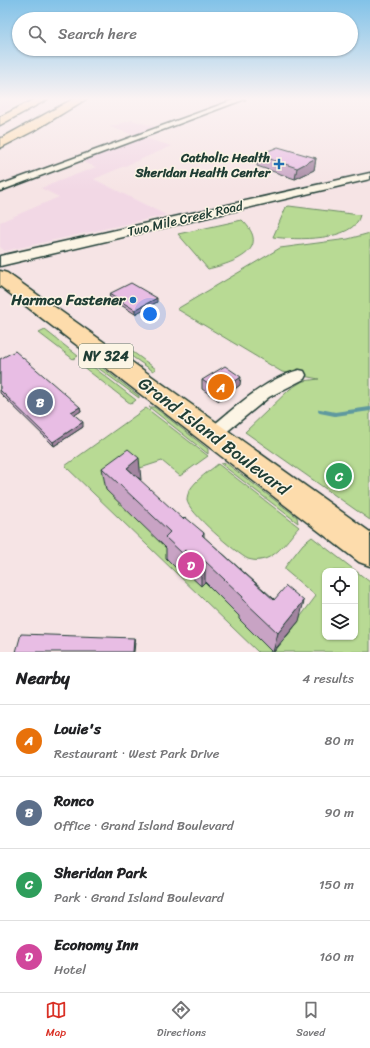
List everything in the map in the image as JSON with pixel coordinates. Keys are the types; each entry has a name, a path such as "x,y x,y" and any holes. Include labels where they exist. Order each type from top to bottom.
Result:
{"highway":[{"path":"0,144 28,129"}],"main road":[{"name":"Grand Island Boulevard","path":"0,277 370,552"}],"street":[{"path":"0,188 159,129"},
{"name":"Two Mile Creek Road","path":"0,260 370,176"},
{"path":"212,435 268,389 299,375"}],"shaded area":[{"path":"117,129 149,129 134,135"},
{"path":"144,138 172,146 94,179 166,215 5,251 0,247 0,222 59,197 41,188 96,167 81,161"}],"green space":[{"path":"289,206 360,215 356,224 336,235 295,239 273,237 286,207"},
{"path":"242,220 250,230 253,239 251,247 246,254 238,259 208,269 178,234"},
{"path":"370,233 370,520 245,432 290,389 303,381 319,379 282,372 177,309 280,248 348,239"},
{"path":"45,330 78,356 73,359 39,333"},
{"path":"122,344 156,369 153,371 118,347"},
{"path":"90,362 95,362 139,396 139,398"},
{"path":"88,363 136,400 131,404 82,366"},
{"path":"149,407 154,407 208,449 208,454"},
{"path":"146,408 208,456 180,476 162,461 131,471 171,553 166,558 182,574 185,571 201,586 205,582 241,617 239,619 272,652 258,652 65,466"},
{"path":"226,463 297,517 298,523 221,464"},
{"path":"218,464 299,527 272,556 258,560 248,559 213,532 189,505 187,500 190,489 198,480"},
{"path":"312,537 352,568 322,568 322,640 358,640 358,573 370,582 370,652 274,652 316,596 285,570 285,567 303,544"}],"building":[{"path":"278,147 316,158 297,168 258,155"},
{"name":"Harmco Fastener","path":"131,283 157,298 135,310 109,294"},
{"path":"15,351 80,407 71,412 83,422 53,442 0,390 0,359"},
{"path":"225,366 241,377 220,392 202,380"},
{"path":"128,449 139,458 127,468 183,519 185,517 204,533 202,535 274,600 286,586 304,601 278,633 205,561 201,565 185,550 182,553 165,537 170,532 102,468"},
{"path":"21,634 134,638 133,652 16,652"}],"waterway":[{"path":"320,411 335,414 370,409"}],"place":[{"name":"Catholic Health Sheridan Health Center","path":"279,164"},
{"name":"Harmco Fastener","path":"133,300"},
{"name":"Louie's","path":"221,387"},
{"name":"Ronco","path":"40,402"},
{"name":"Sheridan Park","path":"339,476"},
{"name":"Economy Inn","path":"191,565"}]}
